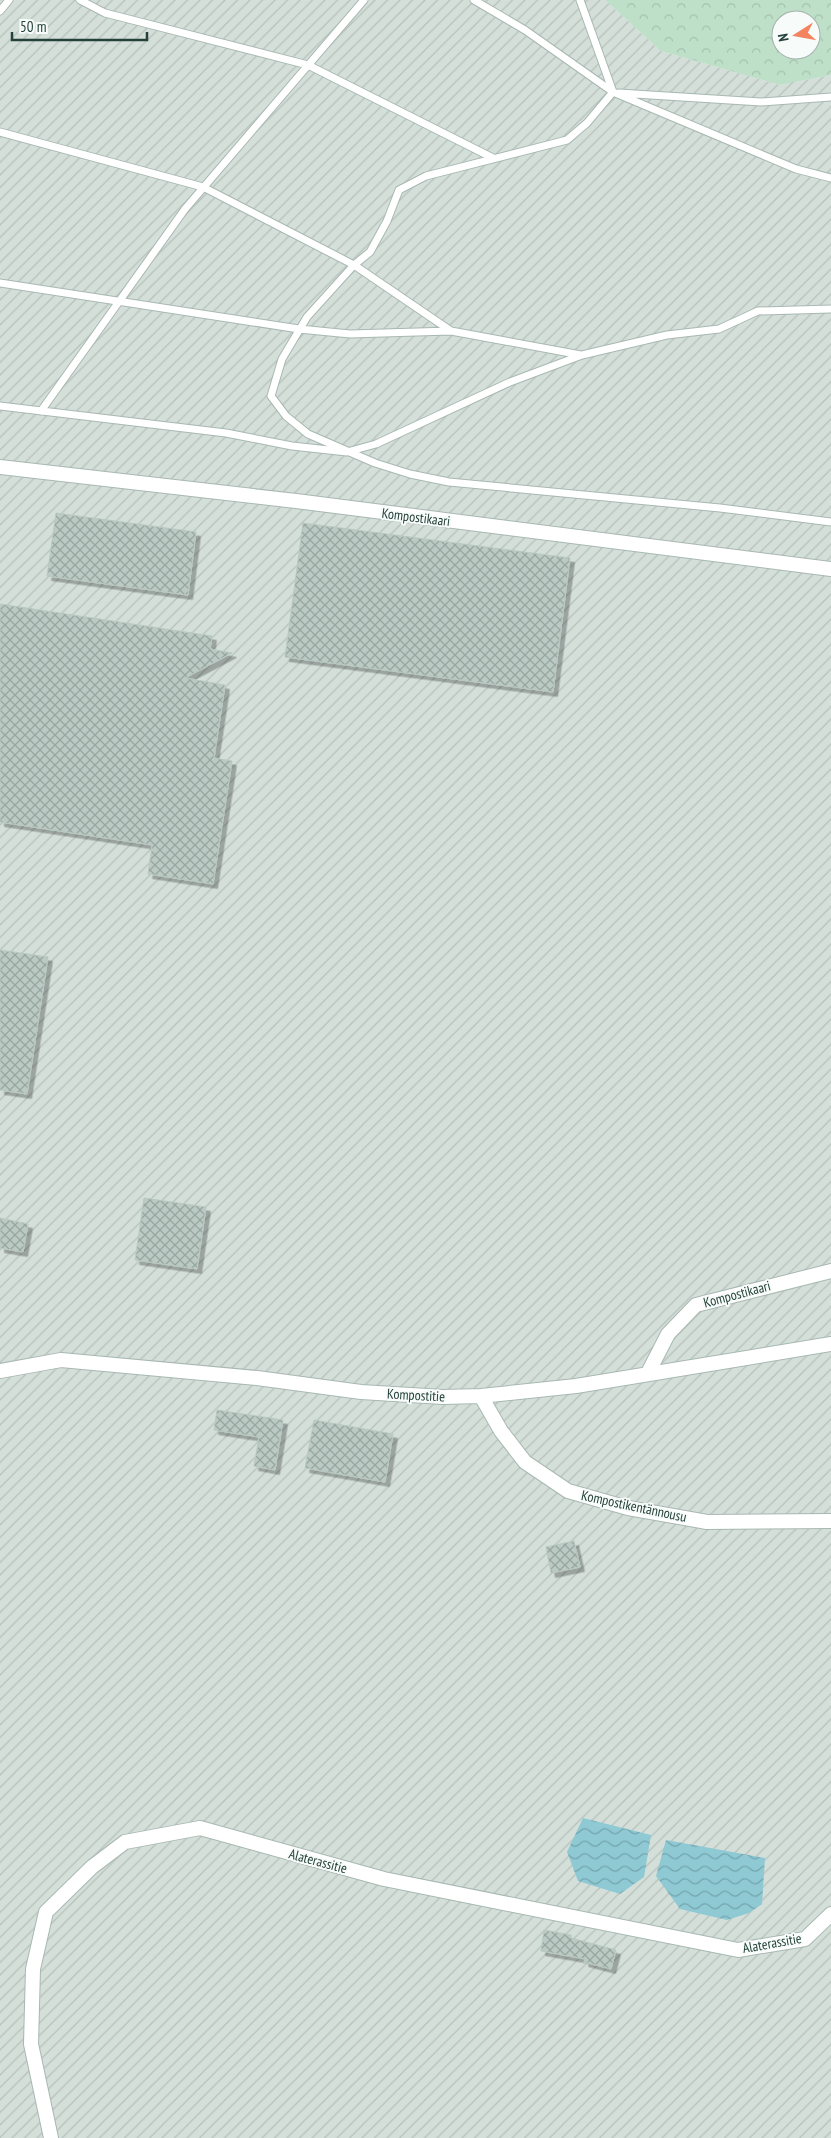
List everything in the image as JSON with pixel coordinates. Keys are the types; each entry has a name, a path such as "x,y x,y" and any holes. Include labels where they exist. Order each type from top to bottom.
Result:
{"street":[{"name":"Kompostikaari","path":"0,467 286,500 831,569"},
{"name":"Kompostikaari","path":"648,1373 668,1334 696,1305 831,1271"},
{"name":"Kompostitie","path":"0,1371 61,1360 257,1378 361,1392 443,1397 481,1396 576,1386 831,1344"},
{"name":"Kompostikentännousu","path":"481,1396 501,1432 525,1462 568,1491 628,1508 707,1522 831,1521"},
{"name":"Alaterassitie","path":"51,2138 31,2044 33,1969 46,1912 92,1866 125,1842 200,1828 384,1879 738,1950 805,1939 831,1914"}],"lane":[{"path":"0,11 9,0"},
{"path":"80,0 105,13 308,65 493,158"},
{"path":"41,411 185,208 364,0"},
{"path":"474,0 525,30 613,92 796,169 831,178"},
{"path":"580,0 613,92"},
{"path":"613,92 761,102 831,97"},
{"path":"613,92 587,123 567,140 426,176 399,190 387,222 370,252 354,265 307,317 282,359 271,396 286,416 308,434 347,452 410,474 449,482 720,508 831,522"},
{"path":"0,132 203,188 354,265 451,331"},
{"path":"0,283 300,329 350,334 451,331 582,355"},
{"path":"0,406 226,433 292,446 347,452 376,444 510,382 582,355 666,336 719,329 758,311 831,309"}],"shaded area":[{"path":"0,0 605,0 661,51 780,85 831,75 831,2138 0,2138"}],"green space":[{"path":"605,0 831,0 831,75 780,85 661,51"}],"water":[{"path":"583,1818 651,1835 644,1877 620,1894 578,1881 567,1852"},
{"path":"666,1840 765,1858 762,1904 749,1913 727,1920 680,1909 656,1876"}],"building":[{"path":"56,513 196,532 188,595 47,576"},
{"path":"303,523 570,558 553,692 285,657"},
{"path":"0,604 212,636 210,649 232,653 185,678 225,685 214,758 232,761 213,884 148,874 152,845 0,822"},
{"path":"0,950 48,957 27,1094 0,1090"},
{"path":"144,1198 206,1207 197,1269 135,1260"},
{"path":"0,1218 28,1224 23,1252 0,1248"},
{"path":"217,1410 283,1420 275,1470 254,1466 259,1437 214,1430"},
{"path":"314,1420 393,1434 385,1482 305,1468"},
{"path":"574,1541 580,1567 551,1573 546,1547"},
{"path":"544,1930 571,1935 571,1938 616,1950 611,1969 584,1962 585,1959 541,1951"}]}
